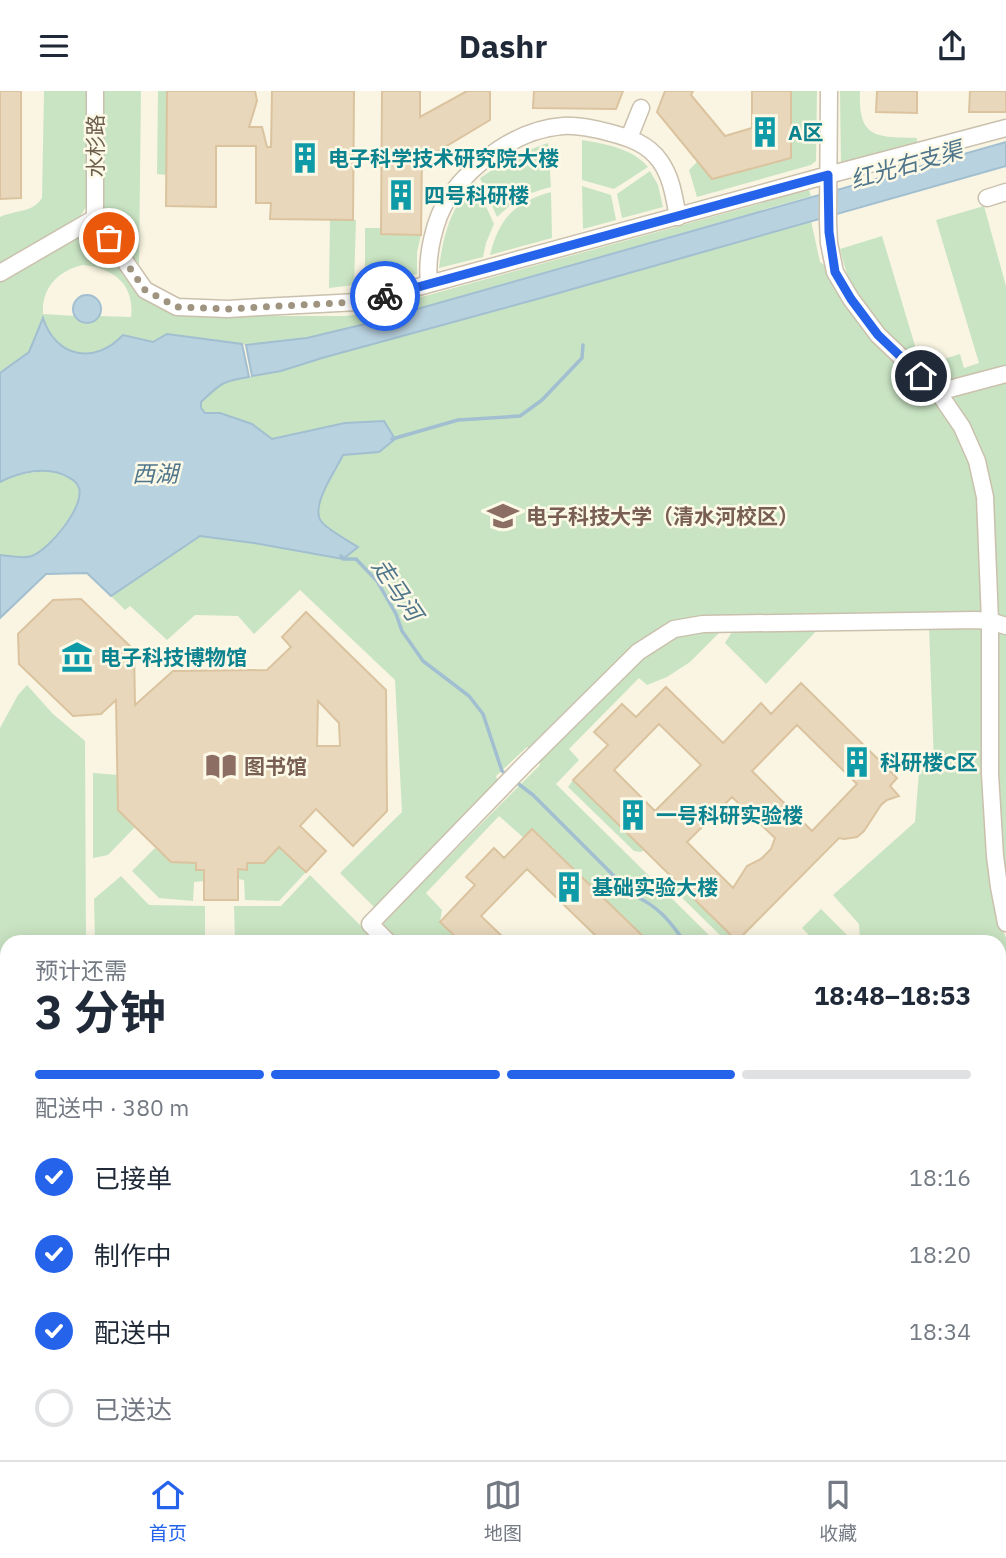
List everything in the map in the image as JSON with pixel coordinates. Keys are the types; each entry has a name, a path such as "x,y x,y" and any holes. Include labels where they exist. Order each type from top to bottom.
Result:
{"street":[{"name":"水杉路","path":"94,218 95,91"},
{"path":"829,91 828,222 835,272 878,335 938,392 962,427 977,461 983,485 990,621 990,774 995,856 1006,923"},
{"path":"629,138 641,109"},
{"path":"429,283 430,247 447,198 472,169 509,143 551,128 585,127 642,144 660,161 668,175 678,216"},
{"path":"0,273 94,218 145,290 177,307 228,309 358,302 678,216 827,181 1006,128"},
{"path":"987,198 1006,192"},
{"path":"938,392 1006,374"},
{"path":"381,935 370,924 638,652 674,629 703,624 964,620 990,621 1006,626"}],"green space":[{"path":"44,91 88,91 86,207 73,225 0,266 0,217 28,209 42,198"},
{"path":"101,91 141,91 137,268 102,213"},
{"path":"158,91 167,91 166,175 157,174"},
{"path":"791,91 817,91 816,161 811,165 697,197 689,170 697,162 712,179 791,158"},
{"path":"840,91 860,91 862,118 872,132 891,137 917,138 917,147 841,165"},
{"path":"582,140 626,151 648,167 614,189 582,180"},
{"path":"548,143 551,187 522,198 497,217 480,178 515,155"},
{"path":"650,171 658,185 663,207 622,218 617,194"},
{"path":"475,182 494,224 483,257 439,268 450,219"},
{"path":"582,186 611,195 616,220 583,229"},
{"path":"809,190 811,196 361,325 307,338 246,345 229,342 153,342 123,335 112,345 89,354 78,353 58,342 43,319 29,352 0,373 0,281 46,253 83,237 95,235 109,246 143,297 172,313 345,316 363,314","holes":["74,267 94,267 120,280 129,295 131,317 99,316 86,324 75,316 43,314 48,288 59,276"]},
{"path":"551,192 552,238 490,255 498,231 510,213 528,201"},
{"path":"984,206 1006,286 1006,369 945,386 905,353 870,314 850,281 840,249 882,236 919,359 932,355 934,362 960,354 964,368 979,363 936,220"},
{"path":"330,219 356,220 354,285 329,288"},
{"path":"811,221 820,262 835,272 851,299 938,392 1006,376 1006,625 686,621 529,749 527,747 496,776 498,781 375,908 340,873 402,812 395,680 300,590 254,634 238,616 195,615 167,640 130,606 125,610 111,596 200,536 343,559 357,547 332,532 321,521 319,506 322,497 343,455 379,452 345,423 272,439 252,424 220,413 205,413 201,402 226,381 281,371"},
{"path":"365,228 381,228 381,234 421,235 417,252 417,274 368,286 365,283"},
{"path":"42,471 62,474 73,480 79,493 75,508 55,537 42,550 26,557 0,555 0,482 12,476"},
{"path":"821,626 766,684 725,643 735,627"},
{"path":"929,626 980,626 983,630 988,865 996,913 1005,935 860,935 859,924 833,895 915,822 919,772 934,764"},
{"path":"1006,627 1006,892 995,729 994,631"},
{"path":"722,630 690,662 667,677 647,685 639,678 569,749 579,760 556,784 709,935 642,935 533,829 524,838 499,816 426,893 442,910 440,922 454,935 389,935 384,930 384,921 540,765 539,762 640,657 676,634"},
{"path":"27,685 53,714 85,741 86,935 0,935 0,728 18,695"},
{"path":"93,773 118,775 118,810 135,827 108,855 93,858"},
{"path":"573,780 644,850 634,851 568,787"},
{"path":"279,847 306,872 279,901 245,900 244,880 238,879 238,869 247,869 247,863 264,863"},
{"path":"155,848 171,862 196,863 204,870 204,881 194,882 193,901 159,898 132,871"},
{"path":"310,875 370,935 235,935 234,906 281,906"},
{"path":"670,875 731,935 720,935 667,883 666,878"},
{"path":"121,876 149,905 205,906 205,935 95,935 94,899"},
{"path":"821,909 847,935 809,935 802,928"}],"water":[{"path":"1006,142 1006,166 281,371 252,376 246,345 307,338 361,325"},
{"path":"87,295 97,299 101,309 97,319 87,323 77,319 73,309 77,299"},
{"name":"西湖","path":"43,318 57,342 77,353 101,351 123,335 153,342 167,334 242,344 249,377 222,384 201,402 201,408 205,413 220,413 252,424 272,439 345,423 384,421 395,439 379,452 343,455 325,488 319,506 321,521 358,547 343,559 200,536 111,596 87,573 46,574 0,618 0,555 25,557 39,552 64,527 79,496 75,481 52,471 25,473 0,482 0,373 29,352"}],"building":[{"path":"0,91 21,91 21,198 0,199"},
{"name":"电子科学技术研究院大楼","path":"167,91 255,91 257,101 249,127 262,127 267,147 271,147 272,91 354,91 353,220 270,219 271,203 256,203 256,146 216,146 216,207 166,206"},
{"name":"四号科研楼","path":"382,91 420,91 420,117 467,91 490,91 490,120 430,156 422,156 421,235 381,234"},
{"path":"534,91 623,91 616,109 533,108"},
{"name":"A区","path":"665,91 693,91 691,95 725,136 752,128 752,91 791,91 791,158 712,179 657,112"},
{"path":"877,91 917,91 917,113 876,112"},
{"path":"970,91 1006,91 1006,112 969,112"},
{"path":"81,599 134,650 135,705 173,671 267,670 291,647 282,637 306,612 386,690 387,811 353,846 316,809 300,826 326,851 306,872 279,847 264,863 247,863 247,870 238,869 238,900 204,900 204,870 196,870 196,863 171,862 118,810 116,700 101,714 73,716 19,664 18,634 53,600","holes":["318,701 339,723 340,746 317,746"]},
{"name":"一号科研实验楼","path":"801,683 897,778 890,786 899,796 881,805 857,837 839,838 743,935 731,935 573,780 608,745 594,732 622,704 636,717 666,687 723,743 761,703 771,714","holes":["659,724 701,765 655,811 614,770","797,725 857,784 812,831 752,771","732,797 775,838 771,849 761,859 747,866 733,888 687,842"]},
{"name":"基础实验大楼","path":"532,829 642,935 595,935 527,869 481,916 501,935 454,935 440,922 475,885 466,877 494,848 504,858"}],"waterway":[{"name":"走马河","path":"392,439 458,420 520,416 542,400 582,358 583,345"},
{"name":"走马河","path":"341,556 343,559 356,559 377,581 396,614 402,631 423,661 469,696 483,714 502,771 507,775"},
{"name":"走马河","path":"516,782 533,795 633,895 662,914 680,935"}],"way so far":[{"path":"109,238 145,290 177,307 228,309 358,302 385,296"}],"place":[{"name":"A区","path":"765,132"},
{"name":"电子科学技术研究院大楼","path":"305,158"},
{"name":"四号科研楼","path":"401,195"},
{"name":"电子科技大学（清水河校区）","path":"503,516"},
{"name":"电子科技博物馆","path":"77,657"},
{"name":"科研楼C区","path":"857,762"},
{"name":"图书馆","path":"221,766"},
{"name":"一号科研实验楼","path":"633,815"},
{"name":"基础实验大楼","path":"569,887"}],"route":[{"path":"385,296 828,175 829,232 835,272 878,335 921,376"}],"water label":[{"name":"红光右支渠","path":"906,164"}]}
